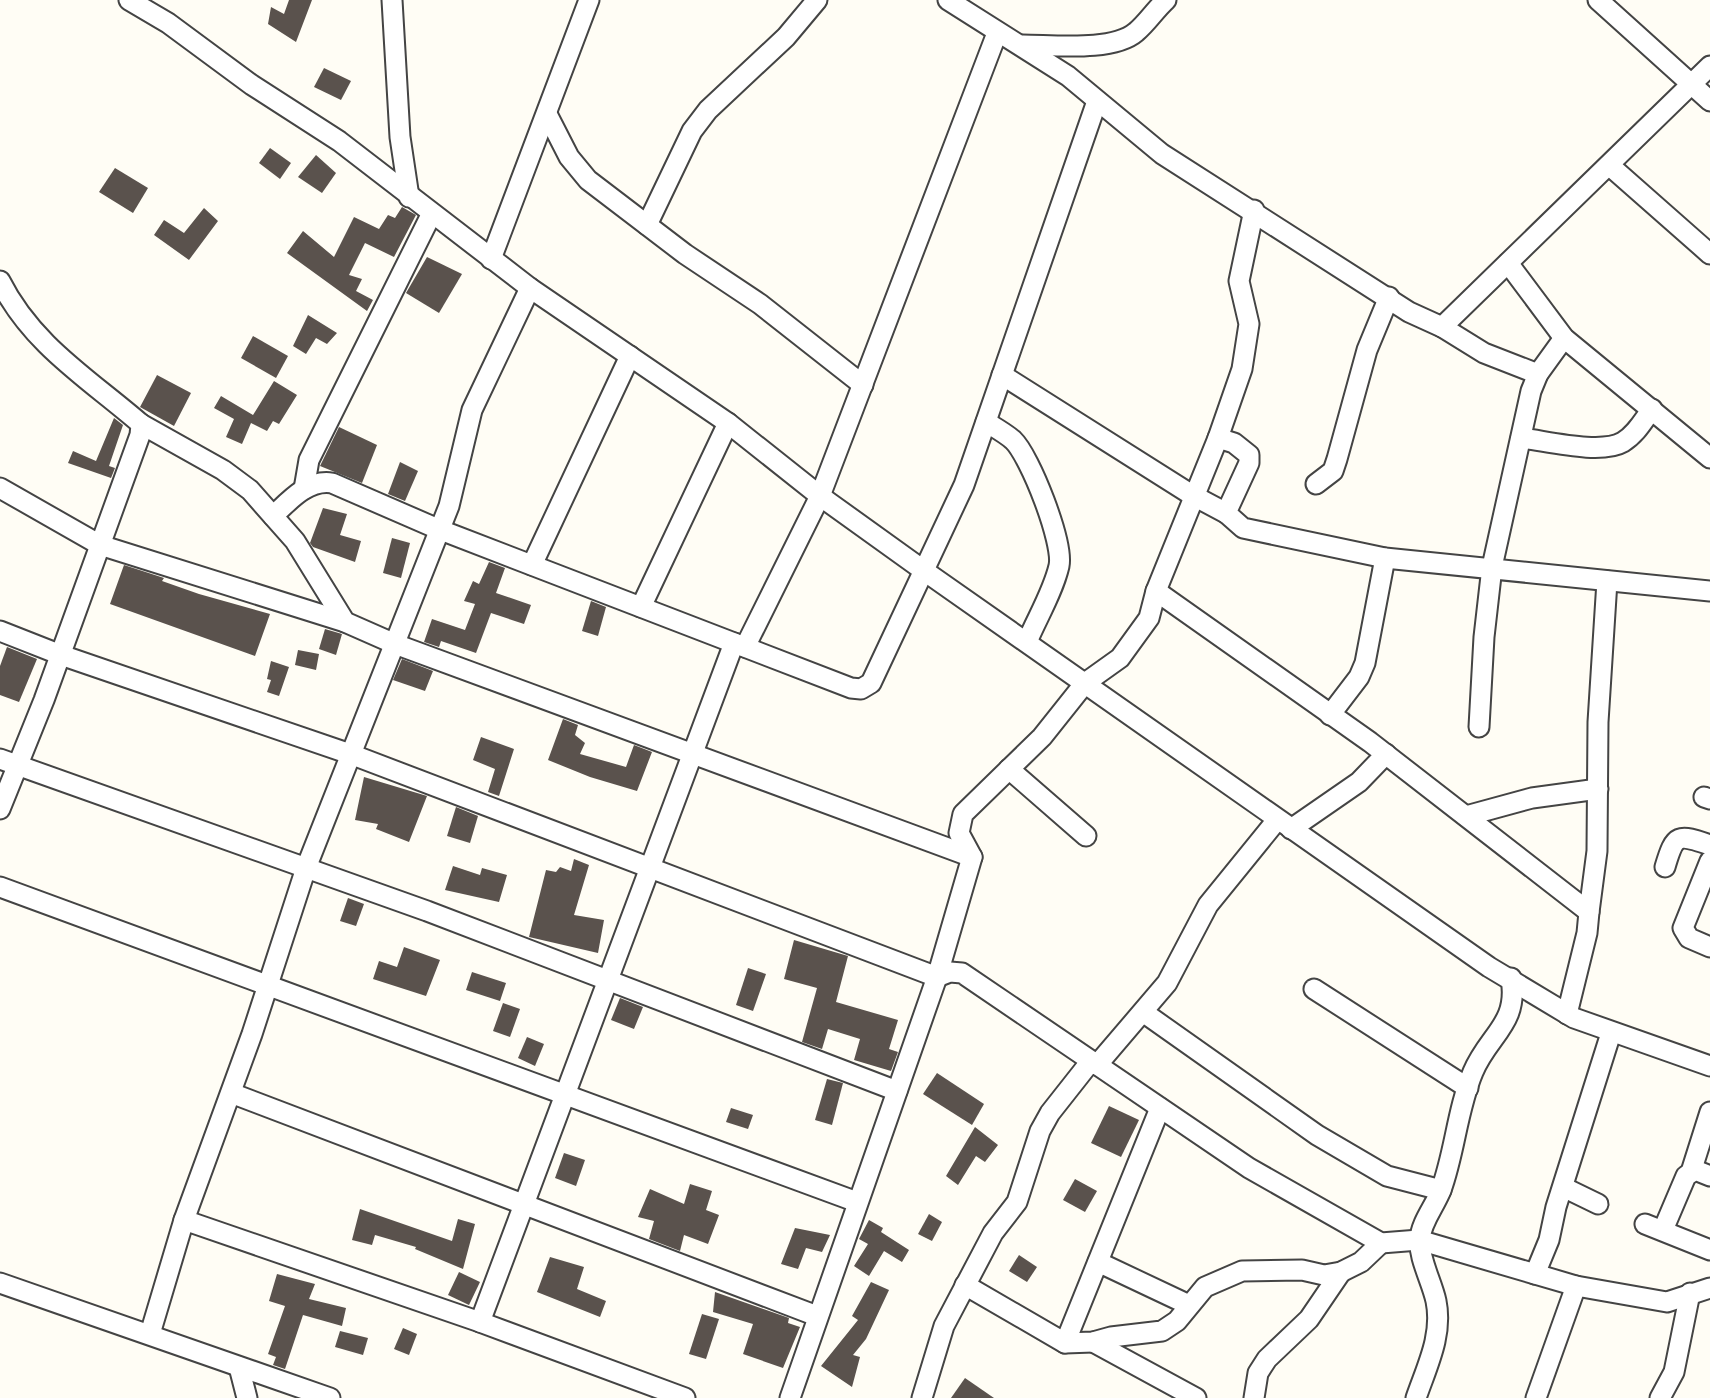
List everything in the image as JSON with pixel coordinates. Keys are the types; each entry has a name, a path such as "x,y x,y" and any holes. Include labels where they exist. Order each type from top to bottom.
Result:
{"street":[{"path":"129,0 168,23 252,85 339,141 530,288 728,424 820,496 923,570 1489,967 1567,1014 1611,1033 1642,1041 1710,1066"},
{"path":"392,0 400,137 409,197"},
{"path":"491,259 589,0"},
{"path":"648,225 692,131 708,110 786,37 817,0"},
{"path":"948,0 997,33 1023,45 1163,154 1429,324 1442,327 1484,353 1538,374"},
{"path":"1023,45 1106,44 1121,41 1135,33 1166,0"},
{"path":"1598,0 1710,101"},
{"path":"480,1322 691,755 739,645 820,496 997,33"},
{"path":"1442,327 1710,66"},
{"path":"273,516 304,489 318,483 332,484 438,529 861,690 871,683 964,485 1097,101"},
{"path":"547,114 578,170 648,225 760,304 863,386"},
{"path":"1609,165 1710,254"},
{"path":"790,1398 937,977 972,857 959,833 963,814 1042,737 1085,683 1120,657 1149,618 1156,591 1192,495 1218,438 1249,337 1239,281 1254,210"},
{"path":"304,489 309,460 432,215"},
{"path":"1508,263 1564,338 1710,458"},
{"path":"0,281 9,299 50,351 141,424 223,470 250,490 295,541 345,622"},
{"path":"150,1334 184,1220 231,1093 306,868 353,755 457,480 472,410 530,288"},
{"path":"1316,484 1333,471 1367,350 1389,297"},
{"path":"1479,727 1484,637 1492,567 1538,374 1564,338"},
{"path":"532,565 630,356"},
{"path":"1002,375 1192,495 1227,513 1243,528 1385,558 1710,591"},
{"path":"1521,438 1597,447 1620,444 1634,434 1652,409"},
{"path":"986,422 1014,440 1020,450 1059,552 1059,566 1027,642"},
{"path":"0,809 8,762 61,655 141,424"},
{"path":"641,607 728,424"},
{"path":"1218,438 1234,443 1249,455 1249,463 1227,513"},
{"path":"0,488 100,545 345,622 395,644 691,755 972,857"},
{"path":"1330,715 1359,677 1365,663 1385,558"},
{"path":"1567,1014 1587,933 1597,851 1607,581"},
{"path":"1156,591 1386,754 1589,912"},
{"path":"0,631 61,655 353,755 937,977 950,972 962,973 1249,1168 1381,1243 1419,1240 1576,1286 1667,1302 1710,1288"},
{"path":"922,1398 944,1326 993,1233 1017,1202 1041,1131 1050,1113 1167,983 1208,905 1284,825 1359,782 1386,754"},
{"path":"8,762 607,979 897,1091"},
{"path":"1009,769 1086,836"},
{"path":"1466,816 1532,798 1598,789"},
{"path":"1665,867 1672,843 1678,838 1685,837 1710,845"},
{"path":"1710,861 1683,928 1689,937 1710,947"},
{"path":"0,887 857,1202"},
{"path":"1416,1398 1438,1334 1437,1303 1419,1240 1441,1190 1468,1088 1482,1052 1507,1022 1511,1011 1514,995 1511,978"},
{"path":"1314,989 1468,1088"},
{"path":"1143,1012 1317,1135 1387,1176 1441,1190"},
{"path":"1535,1274 1549,1240 1611,1033"},
{"path":"231,1093 523,1207 817,1316"},
{"path":"1065,1343 1160,1108"},
{"path":"1710,1112 1700,1174 1654,1227 1710,1250"},
{"path":"1563,1187 1598,1205"},
{"path":"184,1220 480,1322 685,1398"},
{"path":"965,1285 1065,1343 1093,1342 1111,1336 1162,1331 1177,1321 1205,1287 1242,1271 1280,1273 1303,1270 1324,1275 1341,1272 1361,1262 1381,1243"},
{"path":"1098,1262 1189,1305"},
{"path":"1254,1398 1258,1373 1266,1359 1309,1319 1341,1272"},
{"path":"0,1283 330,1398"},
{"path":"1536,1398 1576,1286"},
{"path":"1660,1398 1674,1372 1690,1293"},
{"path":"1093,1342 1196,1398"},
{"path":"239,1367 247,1398"}],"building":[{"path":"289,0 312,0 296,42 268,24 271,7 284,14"},
{"path":"324,68 351,81 341,100 314,87"},
{"path":"270,148 291,163 280,179 259,163"},
{"path":"316,155 336,173 322,193 298,177"},
{"path":"115,168 148,188 133,213 99,192"},
{"path":"402,207 416,215 394,257 365,243 349,275 362,279 356,291 373,300 367,311 287,253 303,231 334,257 354,217 379,229 388,215 395,218"},
{"path":"204,208 218,221 189,260 154,235 164,220 184,233"},
{"path":"427,257 462,274 439,313 406,293"},
{"path":"308,315 337,333 327,344 316,338 306,354 293,346"},
{"path":"253,336 288,356 276,378 241,358"},
{"path":"157,375 191,393 174,426 140,407"},
{"path":"274,381 297,395 279,424 273,421 267,431 251,423 242,444 226,437 234,419 214,408 221,396 253,415"},
{"path":"114,418 123,425 109,466 115,468 111,478 68,463 73,451 96,461"},
{"path":"339,427 377,445 362,483 320,466"},
{"path":"400,462 418,471 405,501 388,494"},
{"path":"323,508 347,514 340,535 361,541 355,562 313,547 310,543"},
{"path":"392,538 410,543 401,578 383,573"},
{"path":"489,562 505,568 496,593 531,605 524,624 491,613 476,653 441,641 439,647 424,642 432,619 465,630 475,604 464,601 473,581 479,584"},
{"path":"124,565 164,578 162,581 199,594 270,614 255,656 110,604"},
{"path":"591,601 606,607 598,636 582,631"},
{"path":"325,629 342,634 336,655 319,649"},
{"path":"7,647 37,659 19,702 0,695 0,666"},
{"path":"298,650 319,654 316,670 295,665"},
{"path":"402,659 433,671 425,691 393,680"},
{"path":"271,661 289,667 279,696 267,692 271,680 267,679"},
{"path":"563,719 578,725 575,735 585,743 580,754 626,767 634,745 652,752 637,791 590,777 548,760"},
{"path":"481,737 514,749 499,796 488,792 495,769 473,760"},
{"path":"364,777 427,796 409,842 376,829 378,824 355,820"},
{"path":"456,807 478,816 470,843 447,836"},
{"path":"574,859 589,865 574,915 604,920 598,953 529,937 546,870 556,872 560,867 571,871"},
{"path":"453,866 480,875 482,868 507,875 499,902 445,890"},
{"path":"348,898 364,904 356,926 340,921"},
{"path":"794,940 848,956 836,1002 898,1020 889,1049 898,1052 891,1071 854,1060 860,1039 828,1029 822,1049 802,1042 817,988 784,979"},
{"path":"404,947 440,960 426,996 373,979 379,961 397,967"},
{"path":"748,968 766,974 753,1011 736,1005"},
{"path":"472,972 506,983 500,1001 466,990"},
{"path":"620,998 643,1007 634,1029 611,1020"},
{"path":"503,1003 520,1009 510,1037 493,1031"},
{"path":"527,1037 544,1044 535,1066 518,1058"},
{"path":"937,1073 984,1104 972,1125 923,1094"},
{"path":"827,1079 843,1083 832,1125 815,1120"},
{"path":"1109,1106 1139,1120 1121,1157 1091,1143"},
{"path":"731,1108 753,1115 748,1129 726,1122"},
{"path":"975,1127 998,1145 985,1162 976,1156 958,1185 946,1176"},
{"path":"564,1153 585,1160 576,1186 555,1178"},
{"path":"1075,1179 1097,1191 1085,1212 1063,1200"},
{"path":"690,1184 712,1191 706,1210 719,1215 708,1244 684,1235 680,1251 649,1239 654,1221 638,1217 650,1189 684,1204"},
{"path":"360,1209 452,1241 458,1219 475,1224 463,1269 415,1249 416,1247 375,1235 372,1245 352,1240"},
{"path":"929,1214 942,1222 932,1241 918,1234"},
{"path":"869,1220 883,1228 881,1232 909,1250 902,1262 884,1251 869,1276 854,1266 868,1244 859,1239"},
{"path":"795,1228 830,1235 822,1252 806,1248 798,1269 781,1264"},
{"path":"1019,1255 1037,1267 1027,1282 1009,1271"},
{"path":"550,1257 584,1267 577,1289 606,1301 600,1317 537,1292"},
{"path":"459,1272 480,1282 469,1305 448,1295"},
{"path":"277,1274 315,1284 309,1299 346,1308 342,1326 303,1315 285,1369 273,1365 276,1357 268,1354 285,1306 269,1301"},
{"path":"871,1282 889,1290 866,1339 853,1355 860,1357 852,1387 821,1366 858,1320 852,1316"},
{"path":"715,1292 789,1318 788,1323 800,1327 783,1368 743,1354 753,1324 713,1312"},
{"path":"702,1314 719,1319 706,1359 689,1354"},
{"path":"403,1328 417,1334 409,1355 394,1349"},
{"path":"340,1331 368,1338 363,1355 335,1347"},
{"path":"965,1378 994,1398 951,1398"}]}
